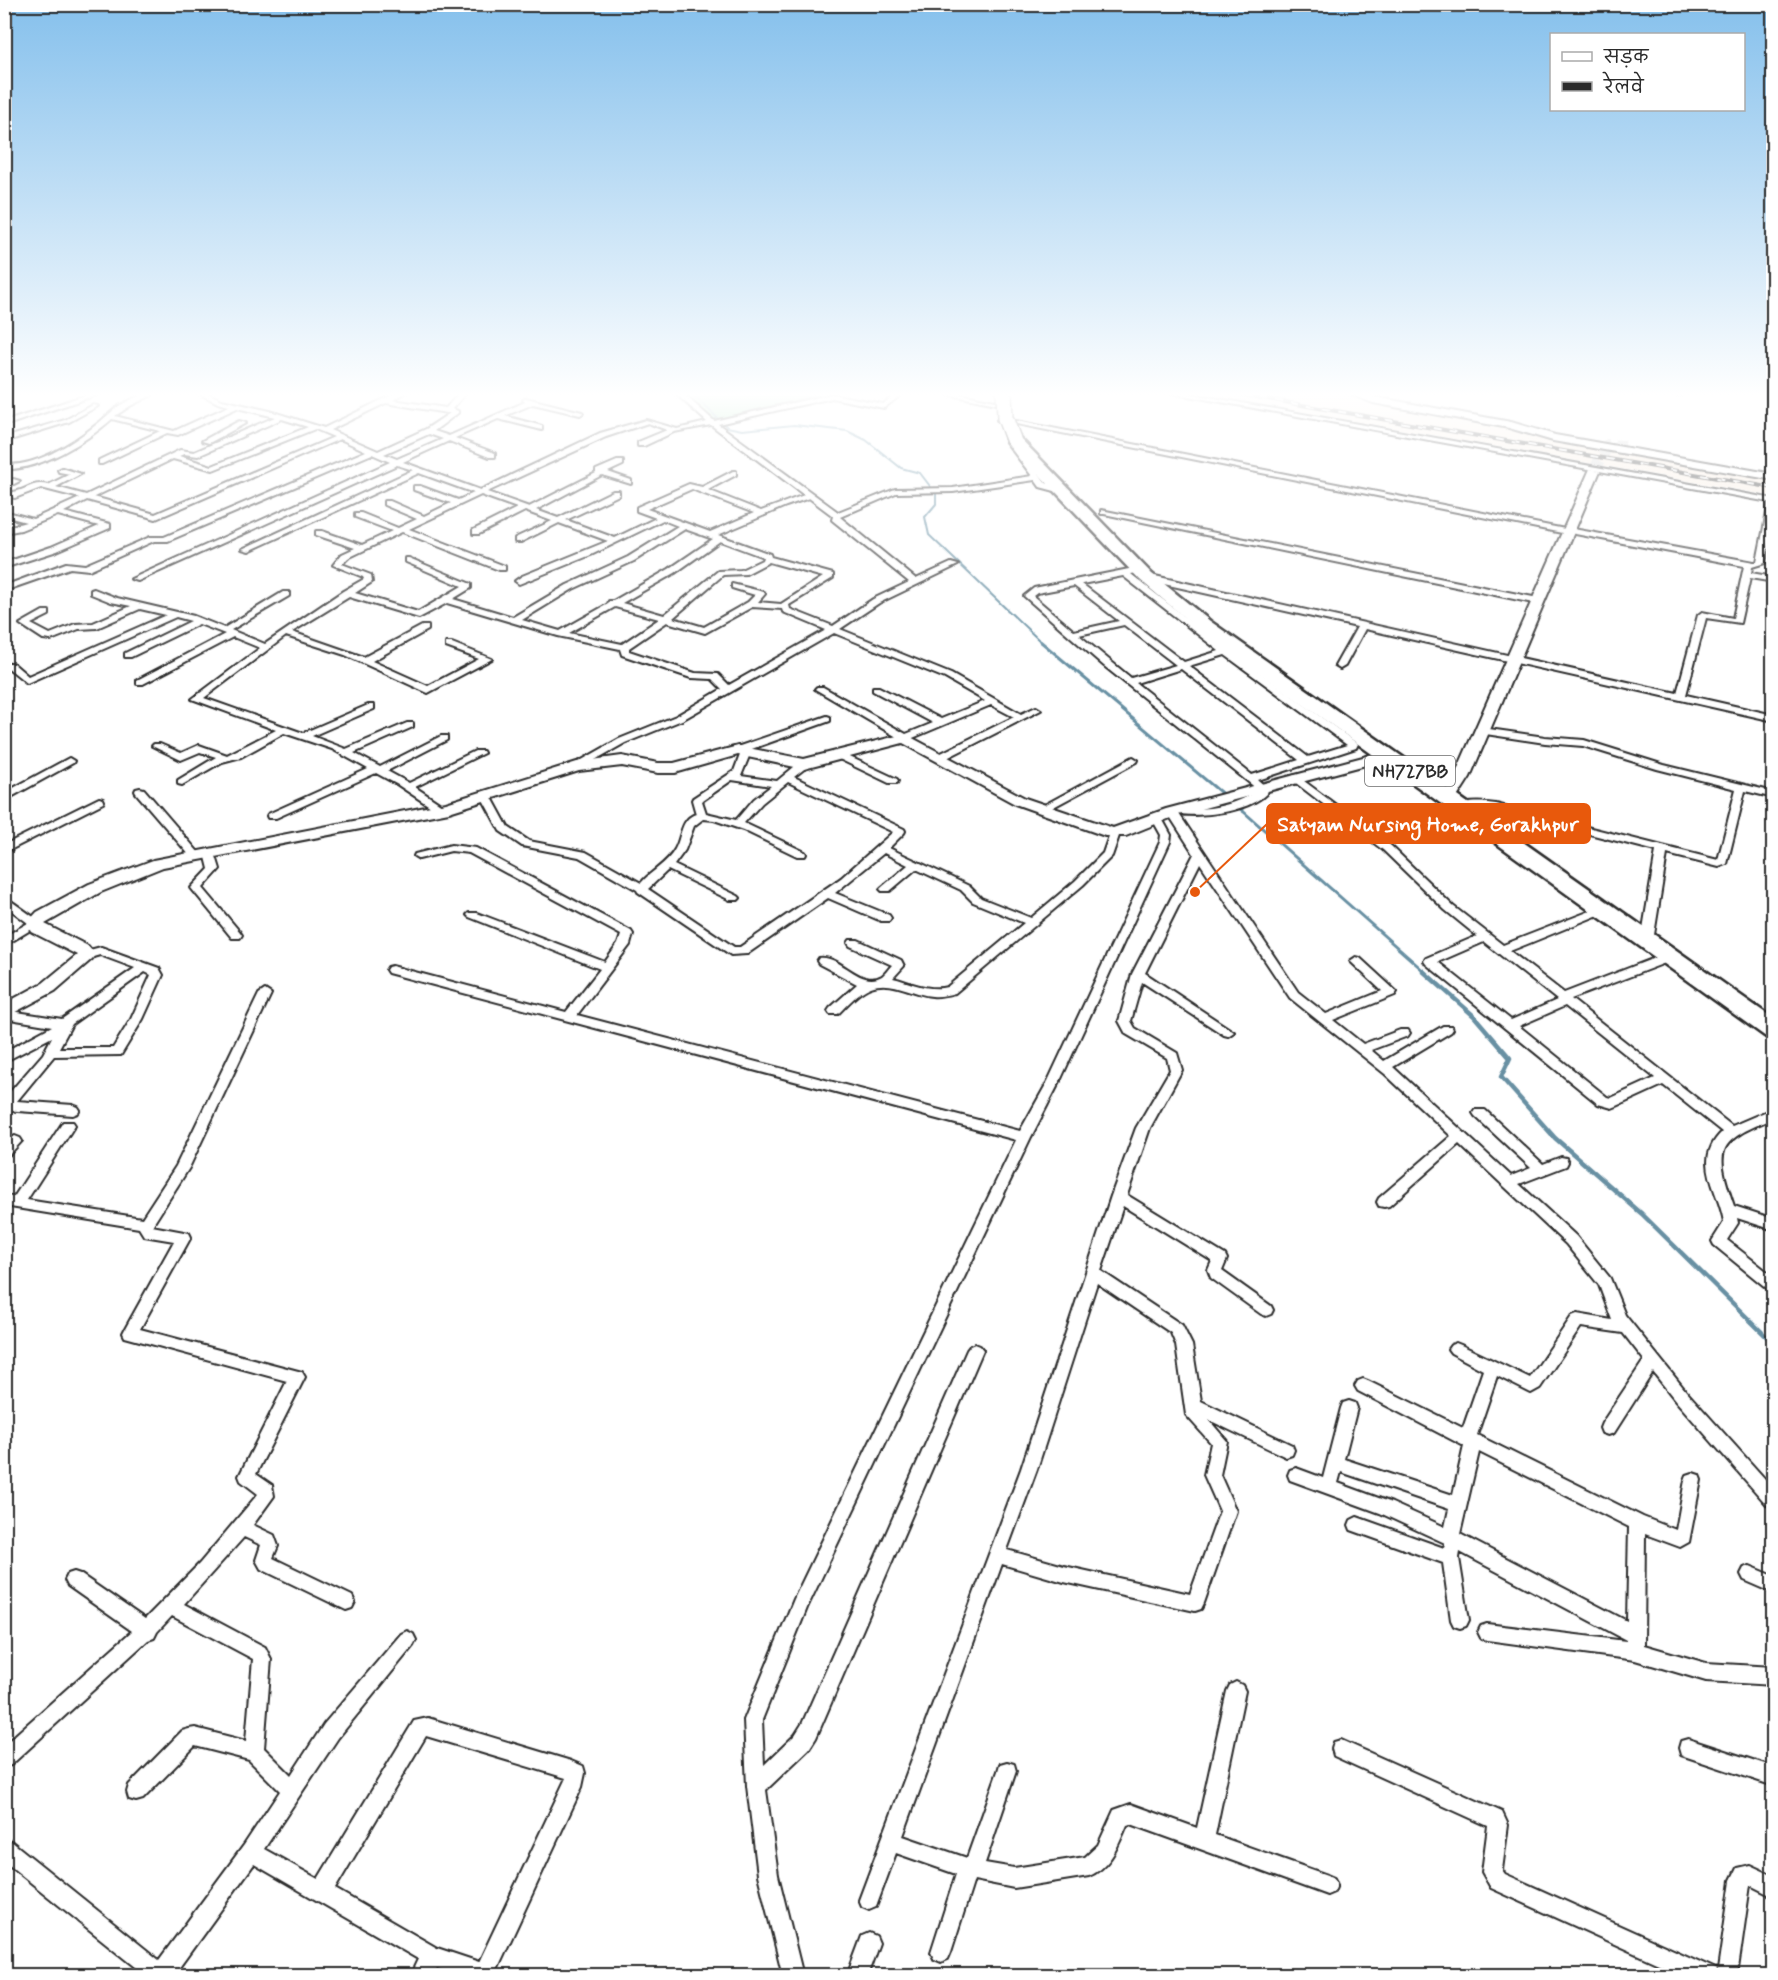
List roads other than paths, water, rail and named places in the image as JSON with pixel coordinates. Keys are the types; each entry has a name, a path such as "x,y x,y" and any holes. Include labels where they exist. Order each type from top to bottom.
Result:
{"highway":[{"name":"NH727BB","path":"1056,484 1136,573 1295,696 1387,755 1773,1030"}],"street":[{"path":"48,488 55,484"},
{"path":"4,531 35,522 117,484"},
{"path":"4,494 15,496 37,486 156,517 231,484"},
{"path":"4,589 69,565 84,569 153,539 165,539 297,484"},
{"path":"135,579 350,484"},
{"path":"246,549 337,508 351,498 385,484"},
{"path":"459,484 616,541"},
{"path":"441,809 408,787 346,753 284,729 197,700 285,633 369,580 370,577 340,567 337,562 496,484"},
{"path":"476,532 575,484"},
{"path":"702,490 712,484"},
{"path":"798,484 837,514"},
{"path":"837,514 895,491 953,490 989,484"},
{"path":"1043,484 1060,489"},
{"path":"1330,484 1568,531 1747,570 1773,580"},
{"path":"1588,484 1462,777 1454,803 1496,807 1722,863 1741,787"},
{"path":"1681,484 1773,501 1769,546 1759,564 1747,570"},
{"path":"763,514 690,486 640,509 767,556 767,559 830,576 785,604 784,607"},
{"path":"417,488 458,503"},
{"path":"518,540 616,493"},
{"path":"561,634 612,603 680,567 715,537 763,514 812,495"},
{"path":"387,503 424,519"},
{"path":"4,566 54,549 107,526 57,512"},
{"path":"1104,512 1538,601"},
{"path":"4,513 35,522"},
{"path":"837,514 835,518 915,583"},
{"path":"358,515 502,568"},
{"path":"519,581 547,567 559,565 616,541 661,518"},
{"path":"513,621 570,587 631,559 684,526"},
{"path":"319,533 362,548"},
{"path":"446,600 561,634 624,647 663,620 721,573 743,572 767,559"},
{"path":"346,593 419,615 468,586 409,560"},
{"path":"1759,564 1773,576"},
{"path":"577,767 622,741 680,718 833,629 876,600 954,565"},
{"path":"1681,698 1702,615 1737,621 1747,570"},
{"path":"1136,573 1226,652 1295,696 1353,744 1353,746 1306,761 1257,784 1244,798 1211,810 1179,810"},
{"path":"1387,755 1296,778 1257,784 1129,682 1028,595 1076,583 1136,573 1361,627 1773,718"},
{"path":"1076,583 1180,666 1306,761"},
{"path":"612,603 663,620 705,630 751,604 761,594 735,586"},
{"path":"94,592 198,621 266,647"},
{"path":"140,682 228,633 286,594"},
{"path":"751,604 784,607 940,672 1020,717"},
{"path":"46,613 24,624 46,637 51,637 78,626 98,624 139,606"},
{"path":"10,665 27,680 173,615"},
{"path":"128,655 198,621"},
{"path":"1072,634 1125,622"},
{"path":"1340,666 1361,627"},
{"path":"364,661 424,628"},
{"path":"285,633 364,661 428,690 487,659 449,645"},
{"path":"624,647 625,652 694,676 715,676 727,689"},
{"path":"1129,682 1226,652"},
{"path":"820,689 1020,801 1115,833 1179,810 1244,798"},
{"path":"876,689 941,723"},
{"path":"737,825 758,801 804,764 905,738 992,701"},
{"path":"303,736 370,707"},
{"path":"941,758 1036,710"},
{"path":"4,942 36,923 43,916 95,888 159,863 441,809 577,767 622,761 666,769 738,750 827,719"},
{"path":"346,753 410,724"},
{"path":"182,783 218,760 237,756 284,729"},
{"path":"1482,730 1545,740 1584,743 1642,762 1773,795"},
{"path":"272,816 378,770 444,738"},
{"path":"157,746 179,756 199,748 227,758"},
{"path":"738,750 804,764"},
{"path":"701,814 697,802 699,797 738,772 745,754 738,750"},
{"path":"408,787 479,753"},
{"path":"839,755 893,781"},
{"path":"1042,809 1132,760"},
{"path":"4,798 69,761"},
{"path":"486,796 504,829 526,844 582,854 642,888 643,893 731,951 737,952 743,951 826,893 883,849 900,831 783,781 733,776"},
{"path":"1426,783 1462,777"},
{"path":"1296,778 1387,848 1449,908 1731,1132"},
{"path":"140,791 215,869 197,888 236,935"},
{"path":"4,850 99,801"},
{"path":"1179,810 1199,855 1250,925 1289,989 1383,1066 1571,1240 1605,1282 1619,1318 1773,1501"},
{"path":"642,888 680,850 685,830 694,818 701,814 711,815 737,825 801,854"},
{"path":"793,1976 768,1875 756,1786 753,1720 795,1615 1024,1137 1054,1081 1165,842 1166,835 1156,817"},
{"path":"834,1011 867,984 884,981 946,992 1079,883 1108,854 1115,833"},
{"path":"419,856 451,848 472,850 627,934 627,939 569,1017"},
{"path":"883,849 965,888 977,900 1031,922"},
{"path":"1647,941 1662,849"},
{"path":"869,1900 1029,1469 1118,1196 1143,1128 1176,1070 1177,1062 1173,1056 1126,1027 1125,1021 1138,974 1199,855"},
{"path":"886,889 915,864"},
{"path":"666,865 734,898"},
{"path":"826,893 885,918"},
{"path":"5,900 36,923 38,928 82,950 86,955"},
{"path":"1502,950 1602,909"},
{"path":"473,915 607,967"},
{"path":"1485,937 1430,961 1608,1103 1664,1079"},
{"path":"854,943 897,963 898,966 884,981"},
{"path":"4,1013 49,987 86,955 101,951 155,971 157,975 121,1049 111,1053 50,1052"},
{"path":"1509,1025 1564,999 1669,957"},
{"path":"823,961 867,984"},
{"path":"1325,1019 1391,992 1356,961"},
{"path":"4,1058 65,1024 144,967"},
{"path":"392,970 1024,1137"},
{"path":"1138,974 1228,1032"},
{"path":"68,1125 11,1202 144,1224 149,1221 182,1168 265,994"},
{"path":"4,1013 65,1024"},
{"path":"6,1105 50,1052 65,1024"},
{"path":"1383,1066 1447,1029"},
{"path":"1361,1049 1404,1033"},
{"path":"6,1105 73,1110"},
{"path":"1480,1113 1541,1170"},
{"path":"1773,1113 1731,1132 1718,1141 1713,1156 1716,1177 1730,1210 1730,1228 1720,1238 1720,1243 1773,1286"},
{"path":"1384,1202 1460,1136"},
{"path":"4,1152 15,1141"},
{"path":"1510,1182 1561,1162"},
{"path":"1118,1196 1220,1259 1215,1270 1216,1274 1266,1310"},
{"path":"1730,1210 1773,1225"},
{"path":"8,1749 148,1632 242,1528 266,1496 263,1486 247,1476 297,1377 130,1334 184,1238 149,1232 144,1224"},
{"path":"998,1555 1065,1574 1195,1603 1228,1511 1212,1475 1219,1441 1194,1415 1184,1345 1177,1329 1093,1273"},
{"path":"1456,1349 1531,1386 1577,1320 1627,1328"},
{"path":"756,1786 802,1742 809,1731 975,1350"},
{"path":"1608,1428 1652,1360"},
{"path":"1460,1620 1451,1558 1453,1539 1470,1442 1492,1367"},
{"path":"1363,1386 1470,1442 1637,1523 1680,1539 1683,1537 1693,1480"},
{"path":"1194,1406 1286,1450"},
{"path":"1329,1487 1349,1408"},
{"path":"1334,1463 1459,1505"},
{"path":"1296,1475 1386,1508 1453,1539 1635,1643 1706,1672 1773,1676"},
{"path":"1635,1643 1637,1523"},
{"path":"1356,1525 1451,1558"},
{"path":"242,1528 268,1540 270,1546 264,1560 267,1563 346,1602"},
{"path":"1750,1574 1773,1585"},
{"path":"74,1580 148,1632"},
{"path":"172,1607 259,1653 262,1659 254,1752 258,1759 291,1789"},
{"path":"1487,1632 1635,1643"},
{"path":"4,1848 161,1975 251,1852 331,1731 407,1640"},
{"path":"1204,1840 1236,1691"},
{"path":"251,1852 321,1893 432,1956 483,1975 575,1780 576,1773 428,1727 421,1728 321,1893"},
{"path":"136,1792 189,1738 195,1737 254,1752"},
{"path":"1688,1748 1773,1777"},
{"path":"1341,1749 1495,1820 1498,1825 1492,1872 1498,1881 1710,1976"},
{"path":"941,1952 1007,1771"},
{"path":"890,1841 971,1869 1014,1878 1089,1866 1105,1852 1125,1814 1131,1814 1327,1885"},
{"path":"1727,1976 1741,1880 1744,1875 1750,1875 1773,1887"},
{"path":"857,1976 869,1943"},
{"path":"420,1976 432,1956"}],"waterway":[{"path":"929,484 936,494 936,504 925,517 929,535 1042,643"},
{"path":"1040,641 1244,812 1425,972"},
{"path":"1423,971 1474,1016 1510,1058 1501,1077 1555,1138 1642,1214 1774,1344"}],"railway":[{"path":"1754,484 1774,488"}],"place":[{"name":"Satyam Nursing Home, Gorakhpur","path":"1195,892"}]}
